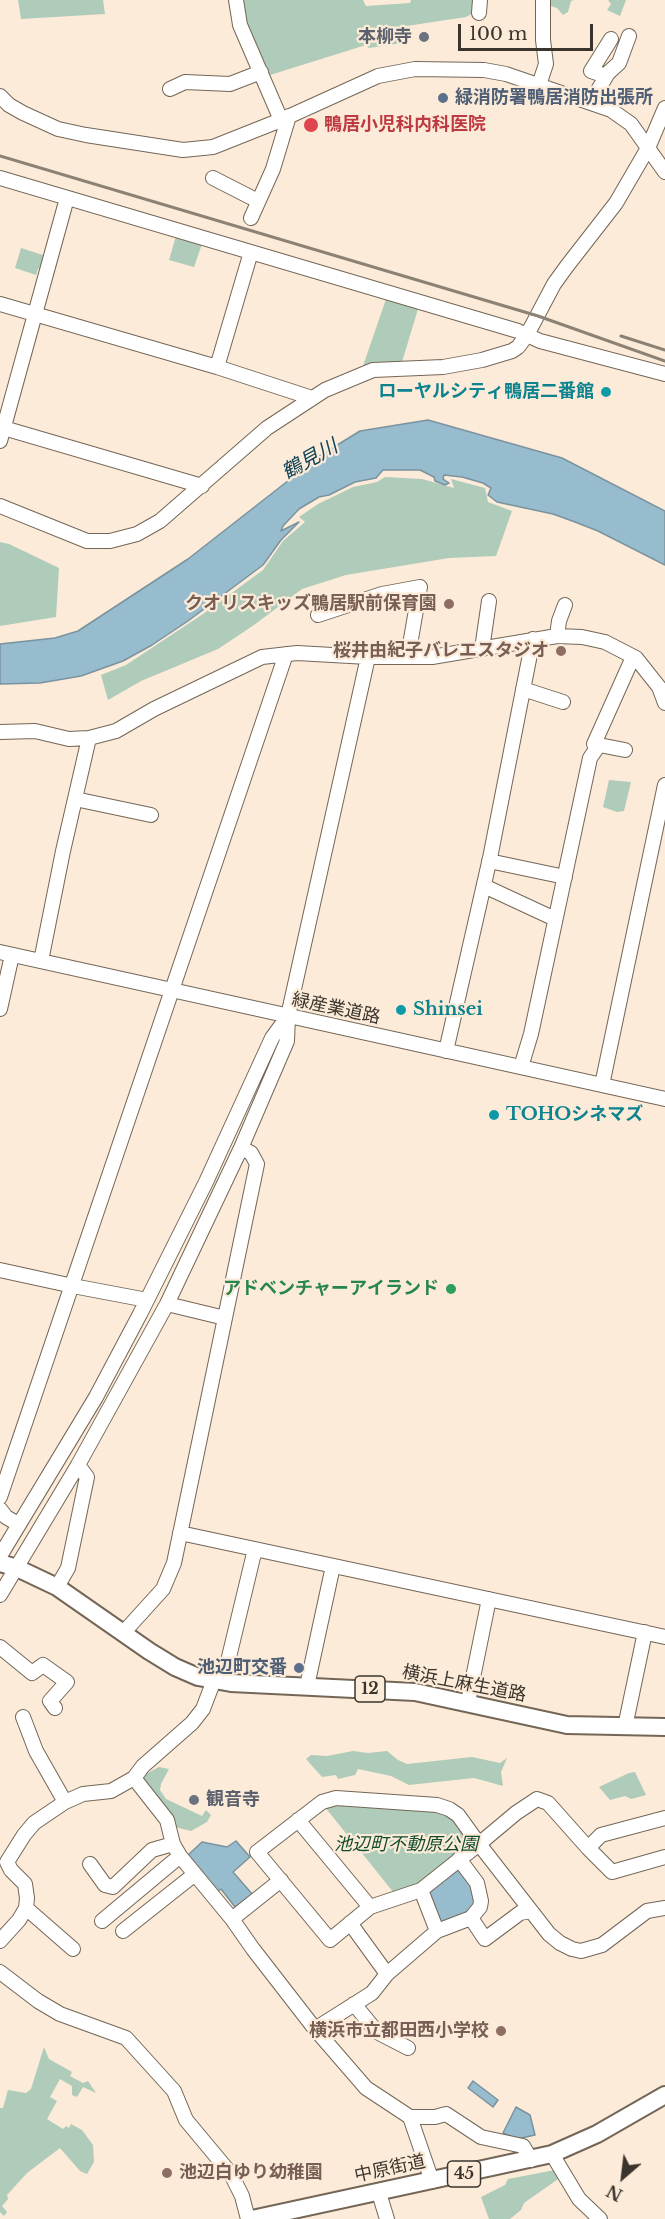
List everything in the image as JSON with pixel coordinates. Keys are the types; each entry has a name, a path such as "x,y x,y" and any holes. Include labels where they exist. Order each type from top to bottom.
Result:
{"main road":[{"name":"横浜上麻生道路","path":"0,1563 17,1568 57,1587 175,1667 198,1677 218,1681 415,1692 567,1725 665,1727"},
{"name":"中原街道","path":"250,2219 552,2154 597,2134 665,2096"}],"street":[{"path":"236,0 240,25 285,118 273,169 251,218"},
{"path":"539,85 546,64 543,40 543,0"},
{"path":"591,102 606,76 619,63 630,36"},
{"path":"606,76 591,71 611,39"},
{"path":"0,96 9,105 23,113 58,129 183,150 213,147 285,118 378,76 405,70 484,69 611,110 631,124 665,172"},
{"path":"170,89 185,82 231,84 261,72"},
{"path":"0,506 87,541 110,541 137,534 159,521 202,486 267,428 312,398 373,370 443,368 512,351 527,335 554,284 607,217 648,148 665,108"},
{"path":"0,178 67,201 250,255 665,374"},
{"path":"213,178 258,201"},
{"path":"67,201 1,432 202,486"},
{"path":"217,367 250,255"},
{"path":"0,304 217,367 312,398"},
{"path":"318,615 382,594 420,587 408,656"},
{"path":"482,649 489,601"},
{"path":"557,636 559,621 565,605"},
{"path":"0,732 35,731 69,739 89,738 116,731 154,709 262,657 297,653 368,657 432,657 557,636 582,637 605,642 633,657 659,687 665,703"},
{"path":"446,1051 484,886 533,639"},
{"path":"0,1497 286,654"},
{"path":"0,1595 78,1465 167,1304 241,1149 287,1041 288,1016 368,657"},
{"path":"625,750 594,744 633,657"},
{"path":"523,689 562,702"},
{"path":"40,961 89,738"},
{"path":"521,1067 531,1034 590,758 598,745"},
{"path":"602,1085 665,785"},
{"path":"75,799 151,815"},
{"path":"489,861 565,877"},
{"path":"484,886 555,919"},
{"path":"0,1009 6,953"},
{"name":"緑産業道路","path":"6,953 665,1099"},
{"path":"0,1556 96,1397 206,1182 272,1038 288,1016"},
{"path":"124,1632 166,1585 174,1563 257,1164 251,1153 241,1149"},
{"path":"0,1270 73,1287 147,1300"},
{"path":"167,1304 225,1318"},
{"path":"57,1587 68,1568 87,1477 78,1465"},
{"path":"0,1509 6,1517 18,1524"},
{"path":"180,1533 665,1637"},
{"path":"0,1941 19,1920 26,1908 25,1884 11,1870 8,1862 34,1823 65,1802 82,1794 111,1791 134,1778 143,1766 192,1723 203,1709 218,1681 255,1549"},
{"path":"307,1686 333,1566"},
{"path":"468,1702 489,1599"},
{"path":"625,1727 645,1632"},
{"path":"0,1647 32,1673 43,1665 67,1682 50,1701 55,1708"},
{"path":"23,1717 36,1751 65,1802"},
{"path":"134,1778 168,1820 177,1850 315,2029 366,2088 410,2117 435,2117 450,2111 481,2137 523,2146 531,2160"},
{"path":"665,1857 612,1872 548,1803 537,1799 479,1844 459,1859 421,1890 370,1907 330,1940 256,1852 322,1802 336,1797 437,1805 458,1815 479,1844 549,1934 560,1943 581,1951 602,1945 647,1911 665,1908"},
{"path":"588,1848 602,1835 665,1818"},
{"path":"298,1820 370,1907"},
{"path":"90,1864 105,1885 113,1887 152,1850 177,1850"},
{"path":"102,1921 177,1850"},
{"path":"315,2029 372,1993 387,1974 437,1931 471,1918 480,1907 481,1901 477,1883 459,1859"},
{"path":"123,1931 195,1874"},
{"path":"232,1919 281,1880"},
{"path":"421,1890 437,1931"},
{"path":"26,1908 73,1949"},
{"path":"471,1918 485,1939 520,1913 531,1911"},
{"path":"350,1923 387,1974"},
{"path":"0,1972 38,2001 60,2014 126,2038 174,2091 186,2120 231,2174 250,2219"},
{"path":"354,2004 377,2032 408,2048"},
{"path":"410,2117 432,2181"},
{"path":"552,2154 579,2199 600,2219"},
{"path":"379,2193 387,2219"}],"green space":[{"path":"18,0 103,0 105,14 21,19"},
{"path":"242,0 363,0 366,6 410,3 411,0 477,0 475,12 466,17 400,27 402,43 369,48 366,45 270,75 246,21"},
{"path":"547,0 574,0 571,1 568,12 563,15"},
{"path":"608,0 626,0 620,16 607,10 611,4"},
{"path":"176,236 202,244 194,267 169,260"},
{"path":"21,248 46,256 36,275 15,268"},
{"path":"386,299 418,309 402,362 363,366"},
{"path":"385,477 422,479 454,488 451,479 485,488 488,502 512,511 496,556 449,558 346,575 302,589 218,649 141,681 108,700 101,675 126,665 203,614 263,570 283,541 305,522 299,517 318,504 353,487 377,482"},
{"path":"0,542 59,568 56,617 0,626"},
{"path":"609,780 631,782 624,811 617,812 603,807"},
{"path":"353,1751 368,1753 387,1751 407,1764 472,1757 500,1763 507,1758 501,1772 503,1786 474,1778 409,1785 391,1776 358,1769 355,1775 338,1779 336,1775 322,1777 306,1759 311,1755 327,1756"},
{"path":"159,1767 169,1769 160,1790 166,1799 202,1816 206,1810 211,1815 207,1822 191,1831 175,1827 144,1787 142,1776"},
{"path":"635,1772 646,1795 631,1799 625,1796 610,1800 599,1787 629,1773"},
{"name":"池辺町不動原公園","path":"337,1801 447,1811 474,1843 414,1886 394,1893 324,1806"},
{"path":"44,2047 49,2059 72,2072 70,2076 83,2083 88,2081 96,2093 83,2087 77,2097 72,2095 72,2086 60,2079 50,2097 57,2101 47,2119 63,2129 66,2126 69,2128 71,2124 82,2130 93,2145 94,2162 87,2174 80,2171 60,2148 27,2173 7,2195 8,2199 2,2206 7,2212 4,2216 0,2212 0,2108 3,2108 8,2090 26,2093 31,2089"},
{"path":"555,2170 561,2177 524,2203 521,2210 510,2219 489,2219 481,2197 505,2185 508,2179"}],"water":[{"path":"428,420 562,458 665,511 665,565 575,522 553,514 497,502 488,495 491,488 483,483 444,475 443,479 449,483 445,485 420,470 383,470 376,478 355,482 329,495 319,497 299,509 281,531 299,522 281,540 263,565 152,645 123,661 81,676 40,683 0,684 0,644 55,638 78,631 188,559 321,455 360,431"},
{"path":"236,1841 250,1857 233,1872 253,1895 235,1907 221,1889 217,1892 188,1855 202,1842 227,1847"},
{"path":"460,1866 476,1894 474,1910 439,1925 424,1892"},
{"path":"473,2081 498,2100 493,2107 468,2088"},
{"path":"516,2107 530,2115 535,2135 517,2139 503,2133"}],"railway":[{"path":"0,156 538,316 665,361"},
{"path":"621,336 665,350"}],"place":[{"name":"本柳寺","path":"424,37"},
{"name":"緑消防署鴨居消防出張所","path":"443,98"},
{"name":"鴨居小児科内科医院","path":"311,125"},
{"name":"ローヤルシティ鴨居二番館","path":"606,392"},
{"name":"クオリスキッズ鴨居駅前保育園","path":"449,604"},
{"name":"桜井由紀子バレエスタジオ","path":"561,651"},
{"name":"Shinsei","path":"401,1010"},
{"name":"TOHOシネマズ","path":"494,1115"},
{"name":"アドベンチャーアイランド","path":"451,1289"},
{"name":"池辺町交番","path":"299,1668"},
{"name":"観音寺","path":"194,1800"},
{"name":"横浜市立都田西小学校","path":"501,2031"},
{"name":"池辺白ゆり幼稚園","path":"167,2173"}],"water label":[{"name":"鶴見川","path":"310,460"}]}
